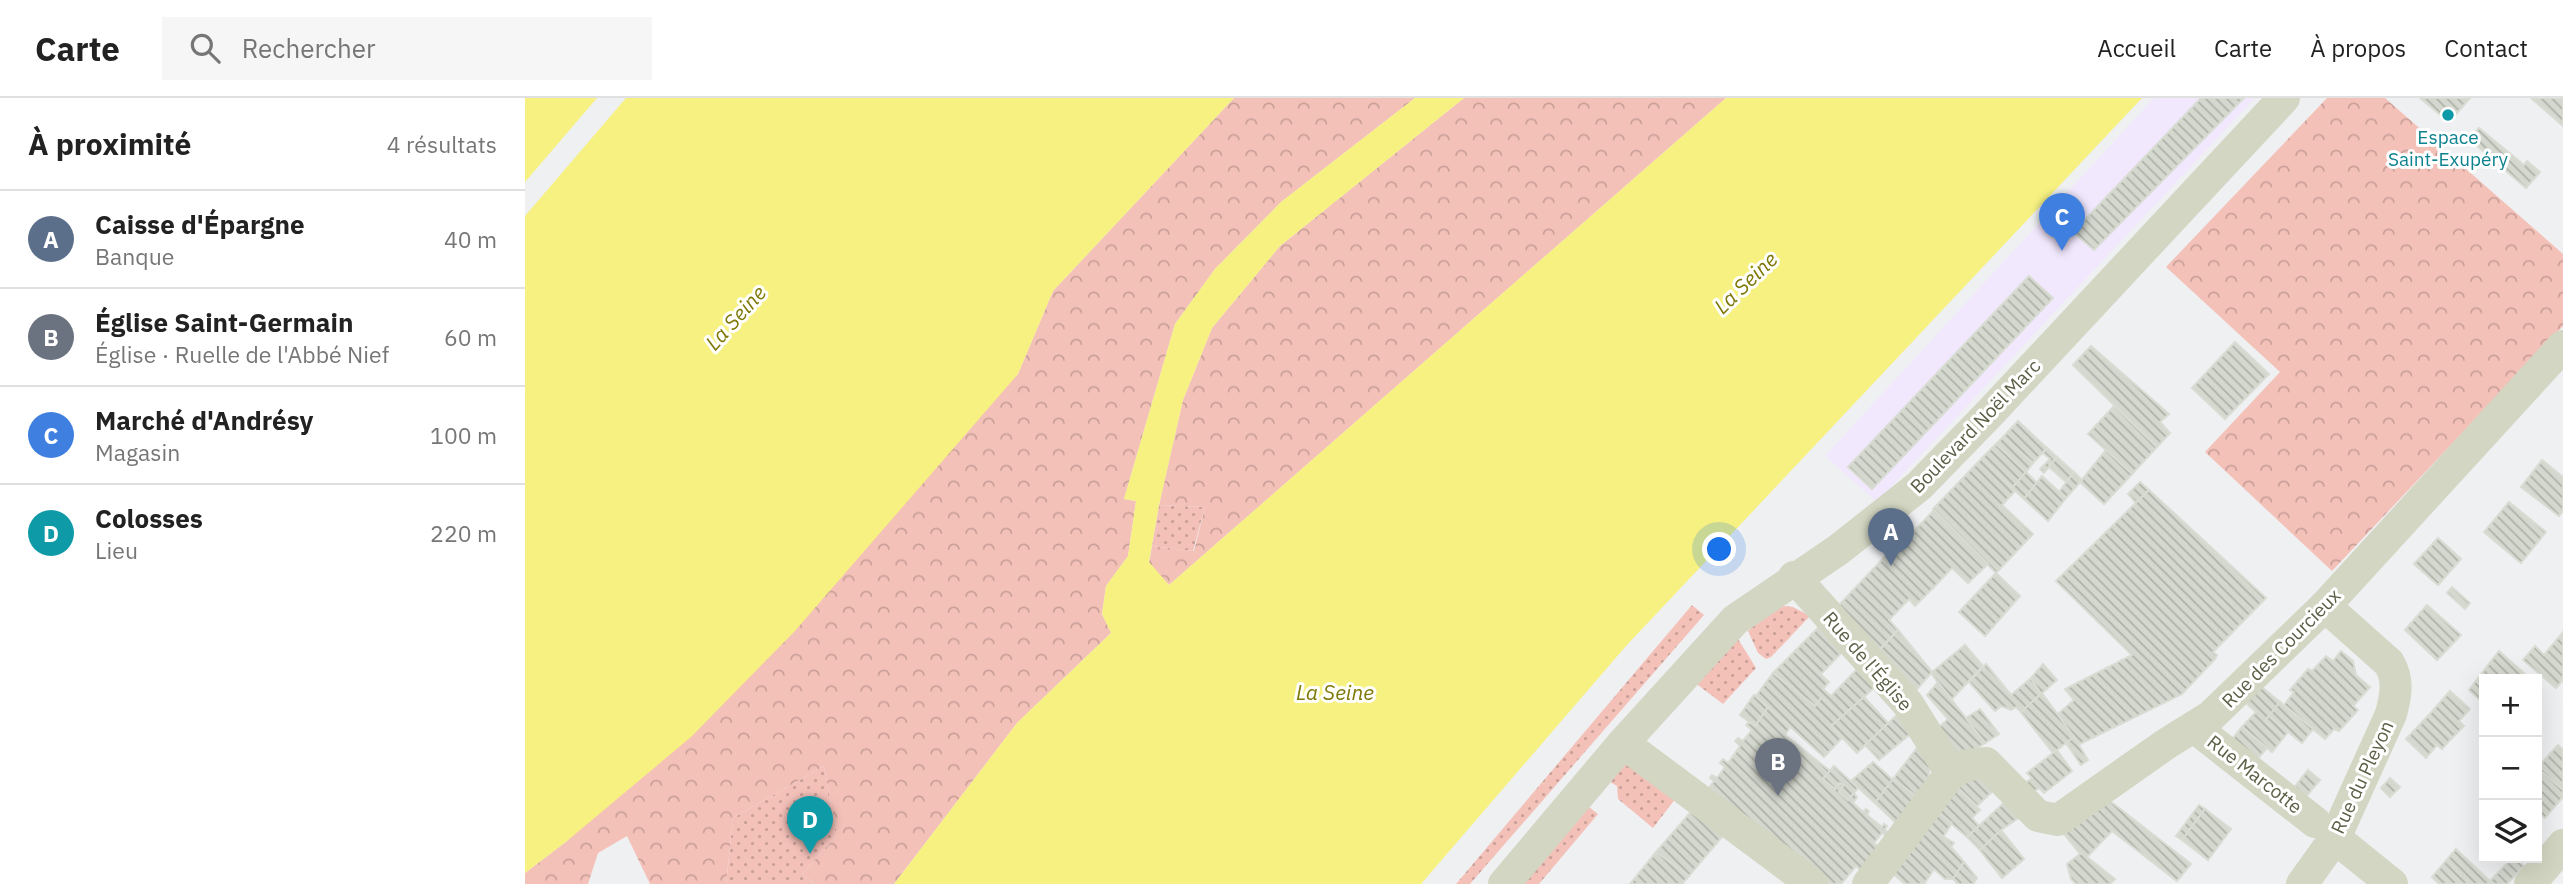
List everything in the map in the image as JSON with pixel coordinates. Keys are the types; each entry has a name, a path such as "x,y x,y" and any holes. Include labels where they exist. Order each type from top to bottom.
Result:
{"street":[{"name":"Boulevard Noël Marc","path":"1504,884 1623,743 1735,620 1857,536 1919,486 2284,98"},
{"name":"Rue des Courcieux","path":"1951,773 1968,765 1986,763 2030,809 2038,816 2050,820 2064,816 2211,716 2325,606 2507,404 2555,355"},
{"name":"Rue de l'Église","path":"1794,578 1908,704 1951,773"},
{"name":"Rue du Pleyon","path":"2302,884 2325,830 2391,713 2396,684 2395,673 2389,663 2325,606"},
{"name":"Rue Marcotte","path":"2194,727 2392,884"},
{"path":"1623,743 1812,884"},
{"path":"1868,884 1951,773"},
{"path":"2530,884 2563,845"}],"shaded area":[{"path":"2154,98 2255,98 1877,502 1825,456"}],"green space":[{"path":"1234,98 1415,98 1281,202 1215,269 1175,324 1124,499 1136,501 1128,556 1106,586 1102,614 1111,633 1017,723 894,884 815,884 802,874 837,835 824,766 733,818 726,884 650,884 627,836 598,853 588,884 525,884 525,873 567,841 1018,374 1053,291"},
{"path":"1464,98 1726,98 1169,585 1149,563 1152,546 1194,551 1205,507 1159,505 1183,400 1212,328 1280,246"},
{"path":"2327,98 2385,98 2563,254 2563,326 2332,571 2205,452 2280,372 2166,267"},
{"path":"1159,505 1205,507 1193,551 1152,546"},
{"path":"1692,605 1704,615 1470,884 1456,884"},
{"path":"1784,606 1793,607 1810,616 1766,659 1758,653 1748,631 1772,610"},
{"path":"1738,639 1756,668 1723,704 1694,682"},
{"path":"1629,758 1679,794 1653,828 1618,799 1617,786 1610,782"},
{"path":"824,766 837,835 802,874 815,884 726,884 733,818"},
{"path":"1585,804 1598,814 1539,884 1517,884"}],"water":[{"path":"525,98 597,98 525,182"},
{"name":"La Seine","path":"626,98 1234,98 1053,291 1018,374 794,632 691,737 525,873 525,216"},
{"name":"La Seine","path":"1415,98 1464,98 1280,246 1212,328 1183,400 1149,562 1169,585 1726,98 2142,98 1626,646 1421,884 894,884 1017,723 1111,633 1102,614 1106,586 1128,556 1136,501 1124,499 1175,324 1215,269 1281,202"}],"building":[{"path":"2201,98 2244,98 2094,250 2073,232"},
{"name":"Espace Saint-Exupéry","path":"2420,98 2470,98 2449,122"},
{"name":"Espace Saint-Exupéry","path":"2531,98 2563,98 2563,126"},
{"path":"2479,128 2524,165 2527,161 2540,172 2526,188 2469,139"},
{"path":"2029,276 2053,298 1872,489 1848,467"},
{"path":"2235,342 2269,374 2225,419 2192,388"},
{"path":"2091,346 2169,414 2160,422 2170,433 2157,447 2073,365"},
{"path":"2114,406 2157,447 2132,474 2088,434"},
{"path":"2018,421 2047,448 2033,463 2003,437"},
{"path":"2003,437 2033,463 2026,472 1996,444"},
{"path":"1996,444 2026,472 2012,488 1982,458"},
{"path":"2047,448 2057,457 2044,473 2040,469 2050,459 2043,453"},
{"path":"2106,450 2132,474 2104,504 2080,482"},
{"path":"2057,457 2074,472 2066,482 2049,467"},
{"path":"1982,458 2015,491 2002,505 2033,534 1996,573 1933,509"},
{"path":"2542,460 2563,477 2563,511 2559,516 2521,487"},
{"path":"2026,472 2037,483 2024,499 2012,488"},
{"path":"2074,472 2082,480 2066,498 2059,492"},
{"path":"2042,476 2066,498 2048,521 2024,499"},
{"path":"2140,482 2149,490 2136,503 2128,494"},
{"path":"2149,490 2266,598 2213,652 2217,655 2215,659 2182,694 2078,745 2057,715 2074,700 2065,689 2132,655 2056,581"},
{"path":"2509,502 2546,532 2521,563 2484,532"},
{"path":"1934,510 1988,564 1968,583 1952,568 1933,588 1896,550"},
{"path":"2438,538 2461,559 2438,585 2414,564"},
{"path":"1893,548 1933,588 1915,606 1909,599 1889,620 1898,630 1874,655 1838,606"},
{"path":"1996,573 2020,596 1985,636 1959,612"},
{"path":"2452,587 2470,603 2465,609 2447,593"},
{"path":"2427,605 2461,635 2437,660 2405,630"},
{"path":"1821,625 1846,648 1821,674 1795,651"},
{"path":"1898,630 1932,672 1911,696 1876,654"},
{"path":"2563,632 2563,680 2556,688 2523,660 2535,646 2544,655"},
{"path":"1965,645 1983,666 1951,700 1931,673"},
{"path":"1795,651 1829,682 1823,689 1831,696 1861,665 1878,684 1842,717 1822,697 1815,706 1773,673"},
{"path":"2341,651 2353,661 2356,675 2370,687 2353,706 2358,710 2339,731 2334,729 2325,739 2284,705 2294,692 2290,690 2308,669 2312,671 2326,656 2333,661"},
{"path":"2499,651 2524,673 2523,674 2481,674"},
{"path":"1986,664 2011,695 2031,678 2041,694 2021,712 2016,707 2011,710 2001,706 1995,711 1969,682"},
{"path":"2043,664 2057,680 2041,694 2031,678"},
{"path":"1773,673 1815,706 1822,697 1842,717 1831,726 1842,738 1824,757 1756,696"},
{"path":"2479,677 2479,699 2469,690"},
{"path":"1938,682 1985,743 1965,756 1953,752 1936,730 1948,719 1927,695"},
{"path":"2259,685 2280,702 2265,721 2284,737 2272,752 2242,727 2256,712 2245,702"},
{"path":"2450,691 2470,709 2459,721 2464,726 2452,738 2428,716"},
{"path":"2042,693 2074,737 2053,753 2021,712"},
{"path":"1754,695 1768,707 1755,726 1740,715"},
{"path":"1864,697 1888,723 1857,753 1831,726"},
{"path":"2280,702 2313,729 2302,743 2269,716"},
{"path":"1768,707 1790,727 1785,735 1830,771 1823,779 1835,789 1839,783 1844,785 1839,792 1848,800 1854,793 1857,797 1853,803 1863,812 1866,809 1869,811 1867,815 1882,827 1884,824 1887,826 1885,829 1888,833 1882,833 1874,843 1882,850 1864,873 1856,866 1841,884 1822,884 1709,788 1714,781 1710,778 1712,775 1717,778 1725,767 1720,763 1723,759 1728,763 1740,746 1735,741 1738,738 1743,741 1752,730 1746,725 1749,722 1755,726"},
{"path":"1980,709 1999,734 1985,743 1966,718"},
{"path":"1900,712 1914,731 1879,760 1865,745"},
{"path":"2269,716 2288,732 2284,737 2265,721"},
{"path":"2428,716 2452,738 2442,749 2437,745 2426,758 2406,739"},
{"path":"2242,727 2267,748 2253,764 2228,744"},
{"path":"2074,737 2088,760 2081,765 2066,743"},
{"path":"1920,744 1930,766 1928,779 1916,796 1893,779"},
{"path":"2558,745 2563,750 2563,790 2542,772 2542,763"},
{"path":"2057,750 2072,771 2044,793 2039,788 2029,795 2024,784 2032,778 2027,773"},
{"path":"1873,762 1893,780 1875,803 1851,781"},
{"path":"1834,766 1858,788 1848,800 1839,792 1844,785 1839,783 1835,789 1823,779"},
{"path":"2308,770 2320,780 2304,799 2292,790"},
{"path":"2542,772 2563,790 2563,797 2545,818 2542,816"},
{"path":"1981,775 1997,787 1977,806 1955,785"},
{"path":"2390,778 2400,787 2390,797 2381,788"},
{"path":"1893,779 1916,796 1897,824 1875,803"},
{"path":"1955,785 1980,810 1972,818 1979,826 1967,837 1934,809"},
{"path":"2008,799 2020,817 1980,850 1967,837"},
{"path":"2110,801 2191,864 2177,881 2112,831 2087,857 2115,879 2110,884 2076,884 2071,879 2067,864 2080,854 2064,834"},
{"path":"2199,805 2205,809 2182,840 2176,836"},
{"path":"1696,806 1726,832 1689,876 1656,852"},
{"path":"1934,809 1952,823 1943,837 1924,825"},
{"path":"2205,809 2231,829 2208,860 2182,840"},
{"path":"1924,825 1954,843 1951,847 1964,862 1953,879 1945,879 1934,869 1924,884 1905,884 1891,872"},
{"path":"2001,830 2024,859 2002,878 1980,850"},
{"path":"2456,849 2494,884 2439,884 2432,877"},
{"path":"1656,852 1689,876 1682,884 1630,884"},
{"path":"1964,862 1977,878 1973,884 1958,884 1953,879"},
{"path":"2507,863 2521,863 2524,866 2507,884 2494,884 2490,881"}],"place":[{"name":"Espace Saint-Exupéry","path":"2448,115"},
{"name":"Marché d'Andrésy","path":"2062,251"},
{"name":"Caisse d'Épargne","path":"1891,566"},
{"name":"Église Saint-Germain","path":"1778,796"},
{"name":"Colosses","path":"810,854"}]}
